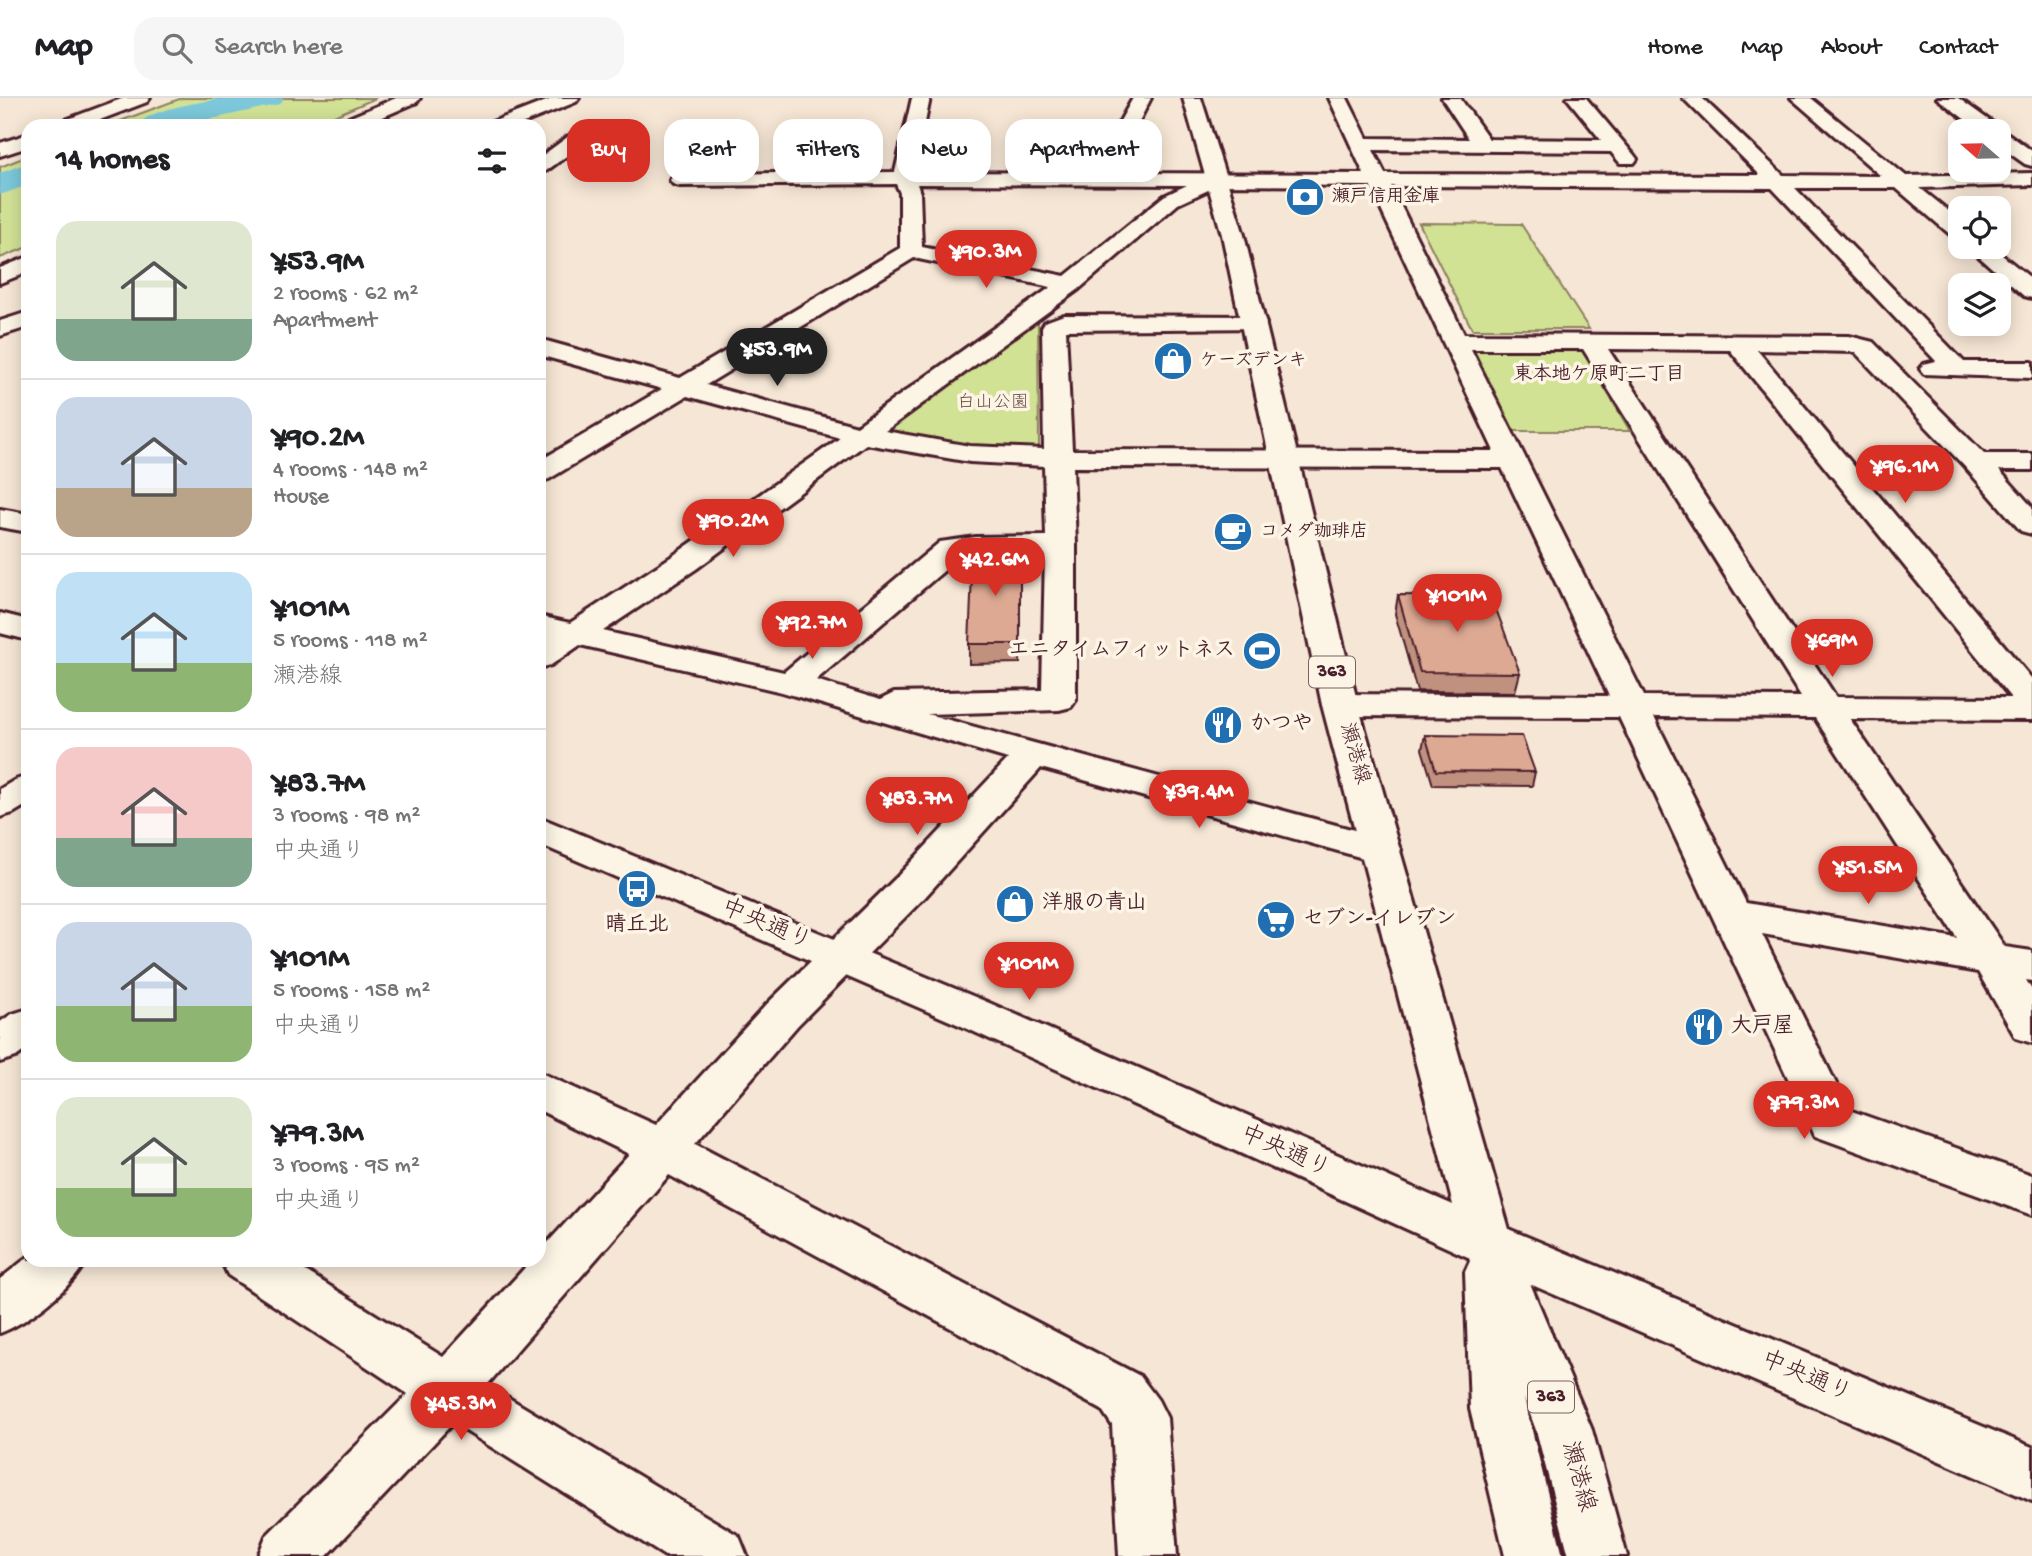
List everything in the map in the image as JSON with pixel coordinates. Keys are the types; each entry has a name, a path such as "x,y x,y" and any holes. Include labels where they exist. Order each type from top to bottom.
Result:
{"main road":[{"path":"86,119 141,98"},
{"path":"362,119 411,98"},
{"path":"517,119 570,98"},
{"path":"916,119 920,98"},
{"path":"1131,119 1142,98"},
{"name":"瀬港線","path":"1192,98 1233,235 1245,298 1254,323 1339,705 1488,1243 1564,1430 1598,1556"},
{"path":"1338,98 1832,1123 2032,1195"},
{"path":"1451,98 1483,145"},
{"path":"1576,98 1646,181"},
{"path":"1692,98 1778,182 1958,369"},
{"path":"1801,98 1948,221"},
{"path":"1946,98 1975,119"},
{"path":"0,150 21,142"},
{"path":"1362,144 1615,146"},
{"path":"2011,145 2032,160"},
{"path":"546,162 567,147"},
{"path":"759,179 897,178"},
{"path":"1162,179 1778,182 2032,179"},
{"path":"546,654 685,562 1071,284 1171,200 1216,180"},
{"path":"906,182 910,192 911,251"},
{"path":"546,469 911,251 1071,284"},
{"path":"1993,259 2032,291"},
{"path":"0,276 21,267"},
{"path":"0,329 21,322"},
{"path":"857,705 1059,700 1061,545 1054,327 1064,322 1254,323"},
{"path":"1455,341 1849,343 1864,346 2032,524"},
{"path":"1591,342 1825,708 1991,958 2032,1027"},
{"path":"1737,342 2032,701"},
{"path":"546,349 860,435 970,454 1059,458 1513,460"},
{"path":"1886,369 2029,373"},
{"path":"1976,462 2032,462"},
{"path":"791,684 951,549 976,545 1061,545"},
{"path":"0,624 21,628"},
{"path":"546,627 791,684 857,705 1381,850"},
{"path":"1339,705 2032,709"},
{"path":"287,1556 448,1390 782,1015 843,958 1033,754"},
{"path":"0,806 21,792"},
{"name":"中央通り","path":"546,833 972,1013 1488,1243 2032,1474"},
{"path":"1734,915 2032,966"},
{"path":"0,1045 21,1030"},
{"path":"546,1093 664,1150 1121,1393 1139,1418 1148,1556"},
{"name":"瀬港線","path":"1488,1243 1497,1409 1534,1556"},
{"path":"0,1310 52,1267"},
{"path":"257,1267 448,1390 718,1556"}],"green space":[{"path":"182,98 376,98 327,119 126,119"},
{"path":"21,159 21,250 0,258 0,167"},
{"path":"1419,223 1521,224 1589,329 1472,329"},
{"name":"白山公園","path":"1038,317 1039,449 972,449 871,435"},
{"path":"1471,347 1581,348 1630,431 1507,431"}],"building":[{"path":"973,551 1020,551 1020,644 969,644"},
{"path":"1398,595 1491,596 1520,673 1420,672"},
{"path":"1425,735 1522,736 1535,772 1436,771"}],"waterway":[{"path":"171,119 270,98"},
{"path":"0,185 21,176"}],"place":[{"name":"瀬戸信用金庫","path":"1305,197"},
{"name":"ケーズデンキ","path":"1173,361"},
{"name":"コメダ珈琲店","path":"1233,532"},
{"name":"エニタイムフィットネス","path":"1262,651"},
{"name":"かつや","path":"1223,725"},
{"name":"晴丘北","path":"637,889"},
{"name":"洋服の青山","path":"1015,904"},
{"name":"セブン-イレブン","path":"1276,920"},
{"name":"大戸屋","path":"1704,1027"}],"district":[{"name":"東本地ケ原町二丁目","path":"1599,375"}]}
